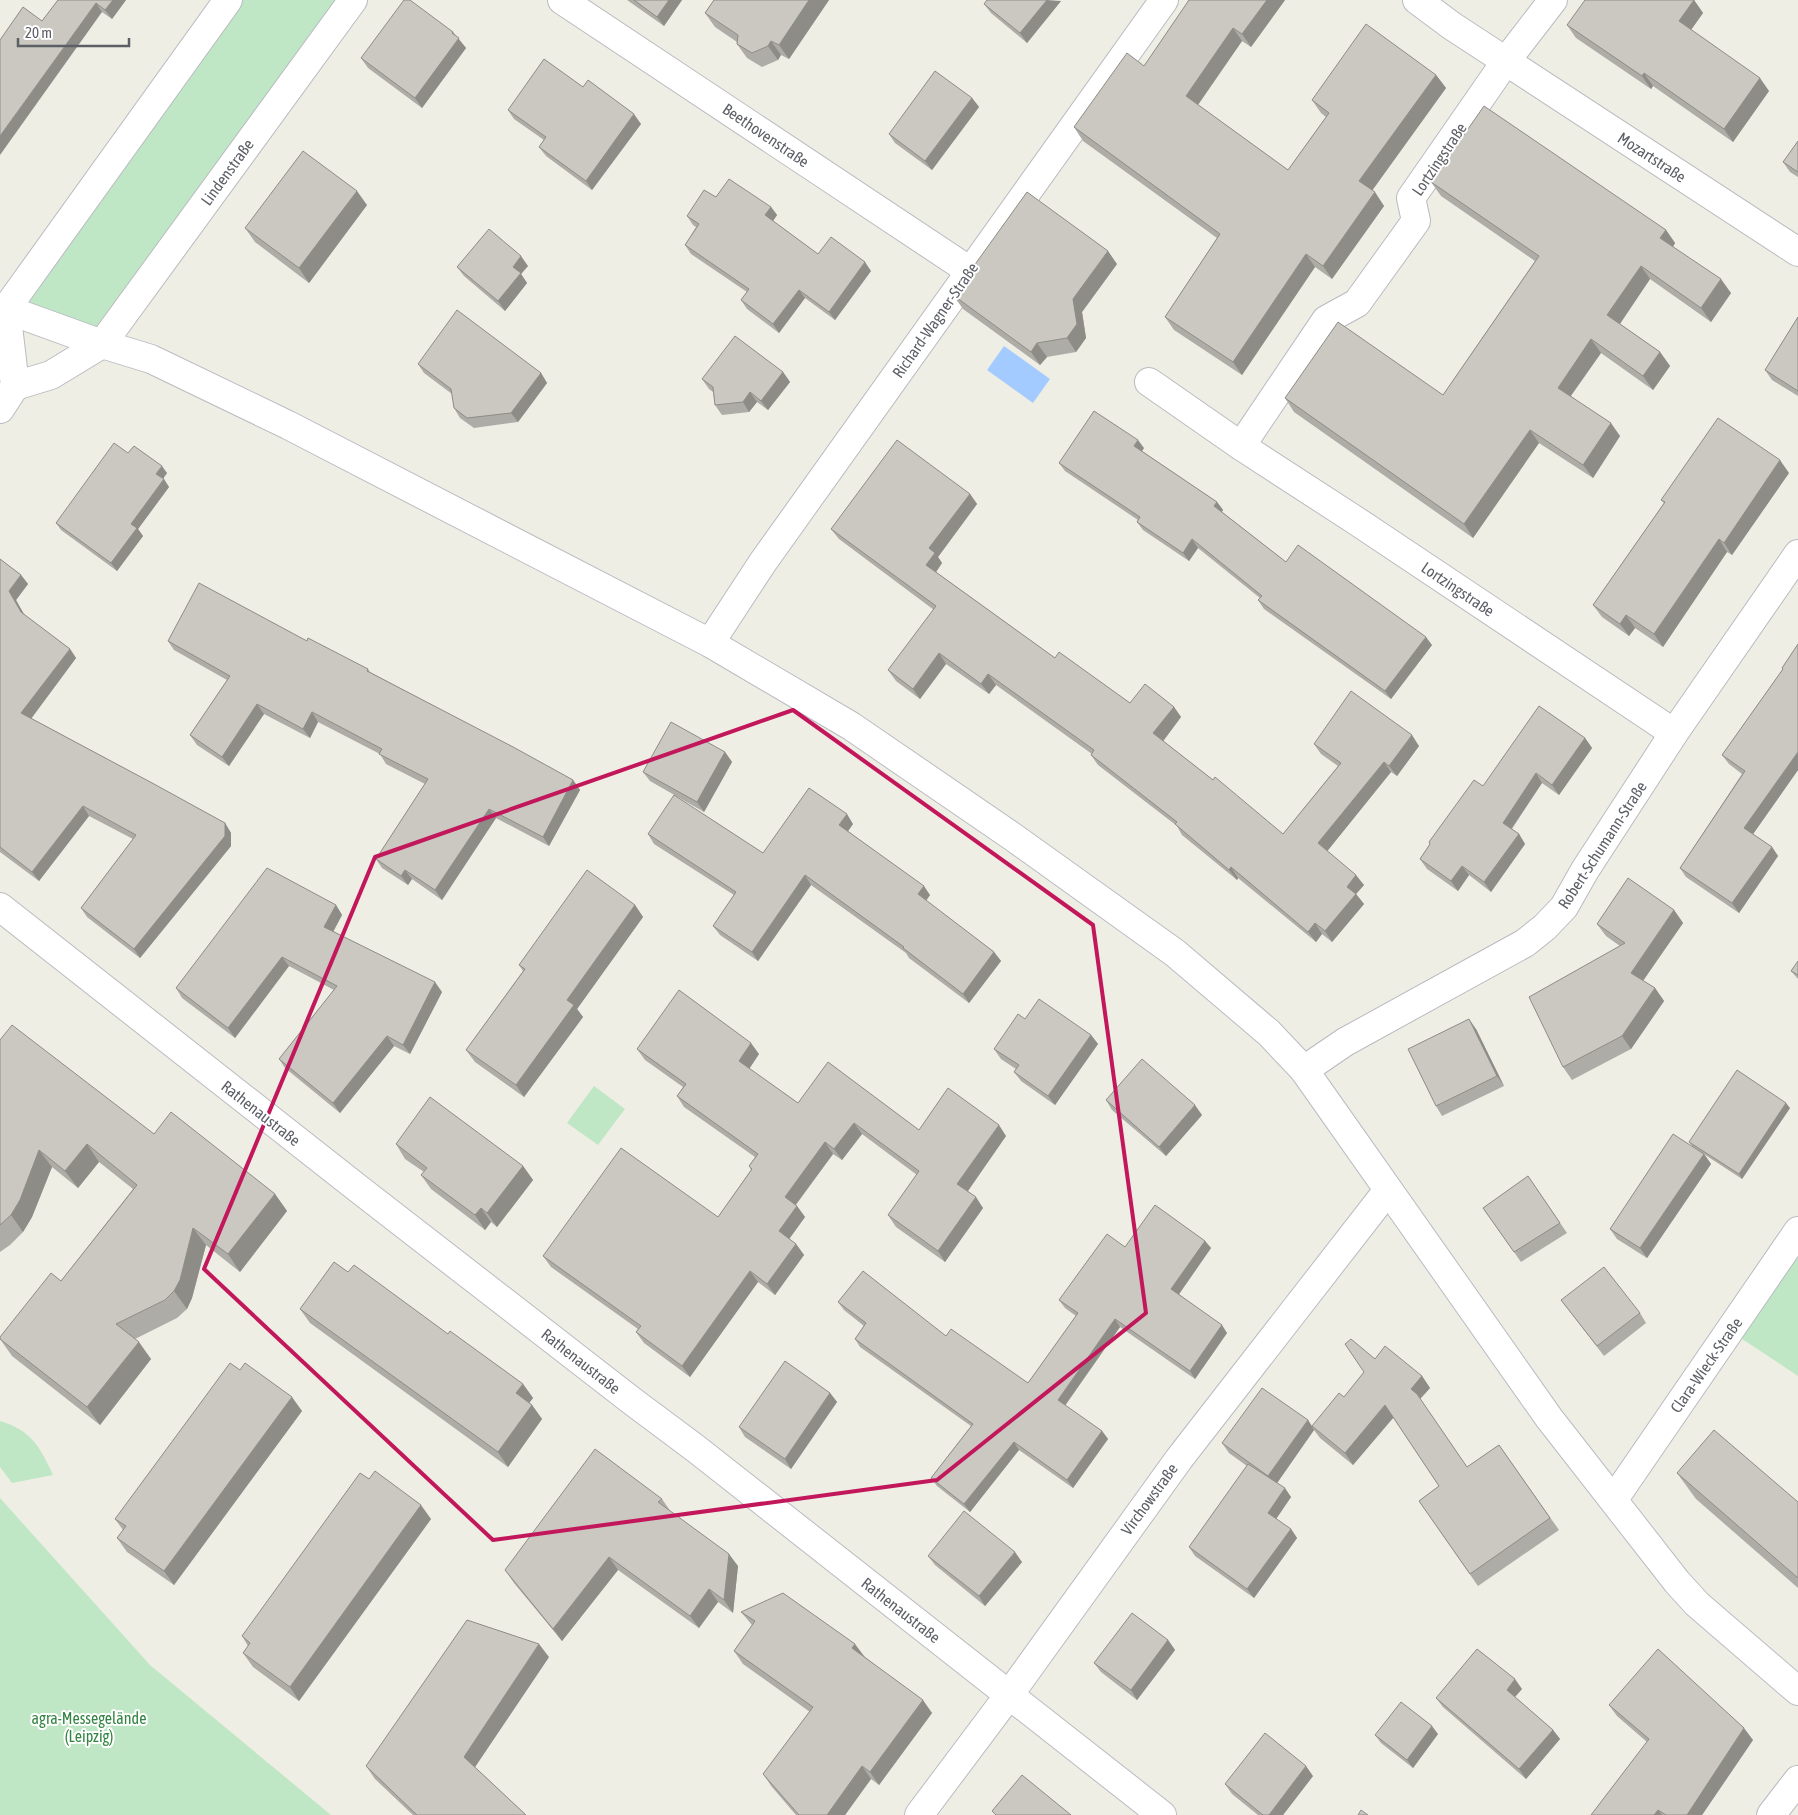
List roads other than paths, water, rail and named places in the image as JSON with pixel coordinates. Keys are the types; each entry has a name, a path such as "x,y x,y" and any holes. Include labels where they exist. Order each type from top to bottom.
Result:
{"street":[{"path":"0,410 15,386 3,308 228,0"},
{"name":"Lindenstraße","path":"102,344 352,0"},
{"name":"Beethovenstraße","path":"562,0 970,271"},
{"name":"Richard-Wagner-Straße","path":"710,643 763,562 1164,0"},
{"name":"Mozartstraße","path":"1417,0 1452,26 1798,252"},
{"path":"1506,61 1553,0"},
{"name":"Lortzingstraße","path":"1241,446 1326,320 1357,303 1416,221 1411,198 1506,61"},
{"path":"3,308 102,344 151,359 288,425 710,643 851,726 1175,953 1269,1033 1304,1070 1549,1418 1677,1582 1697,1604 1798,1692"},
{"path":"15,386 51,376 102,344"},
{"name":"Lortzingstraße","path":"1149,382 1241,446 1674,733"},
{"name":"Robert-Schumann-Straße","path":"1304,1070 1345,1042 1525,943 1545,927 1564,907 1585,870 1674,733 1798,554"},
{"name":"Rathenaustraße","path":"0,907 360,1190 695,1448 1162,1815"},
{"name":"Virchowstraße","path":"920,1815 1179,1459 1388,1190"},
{"name":"Clara-Wieck-Straße","path":"1614,1499 1798,1231"},
{"path":"1771,1815 1798,1780"}],"water":[{"path":"1004,346 1050,379 1033,403 987,370"}],"park label":[{"name":"agra-Messegelände (Leipzig)","path":"89,1727"}]}
